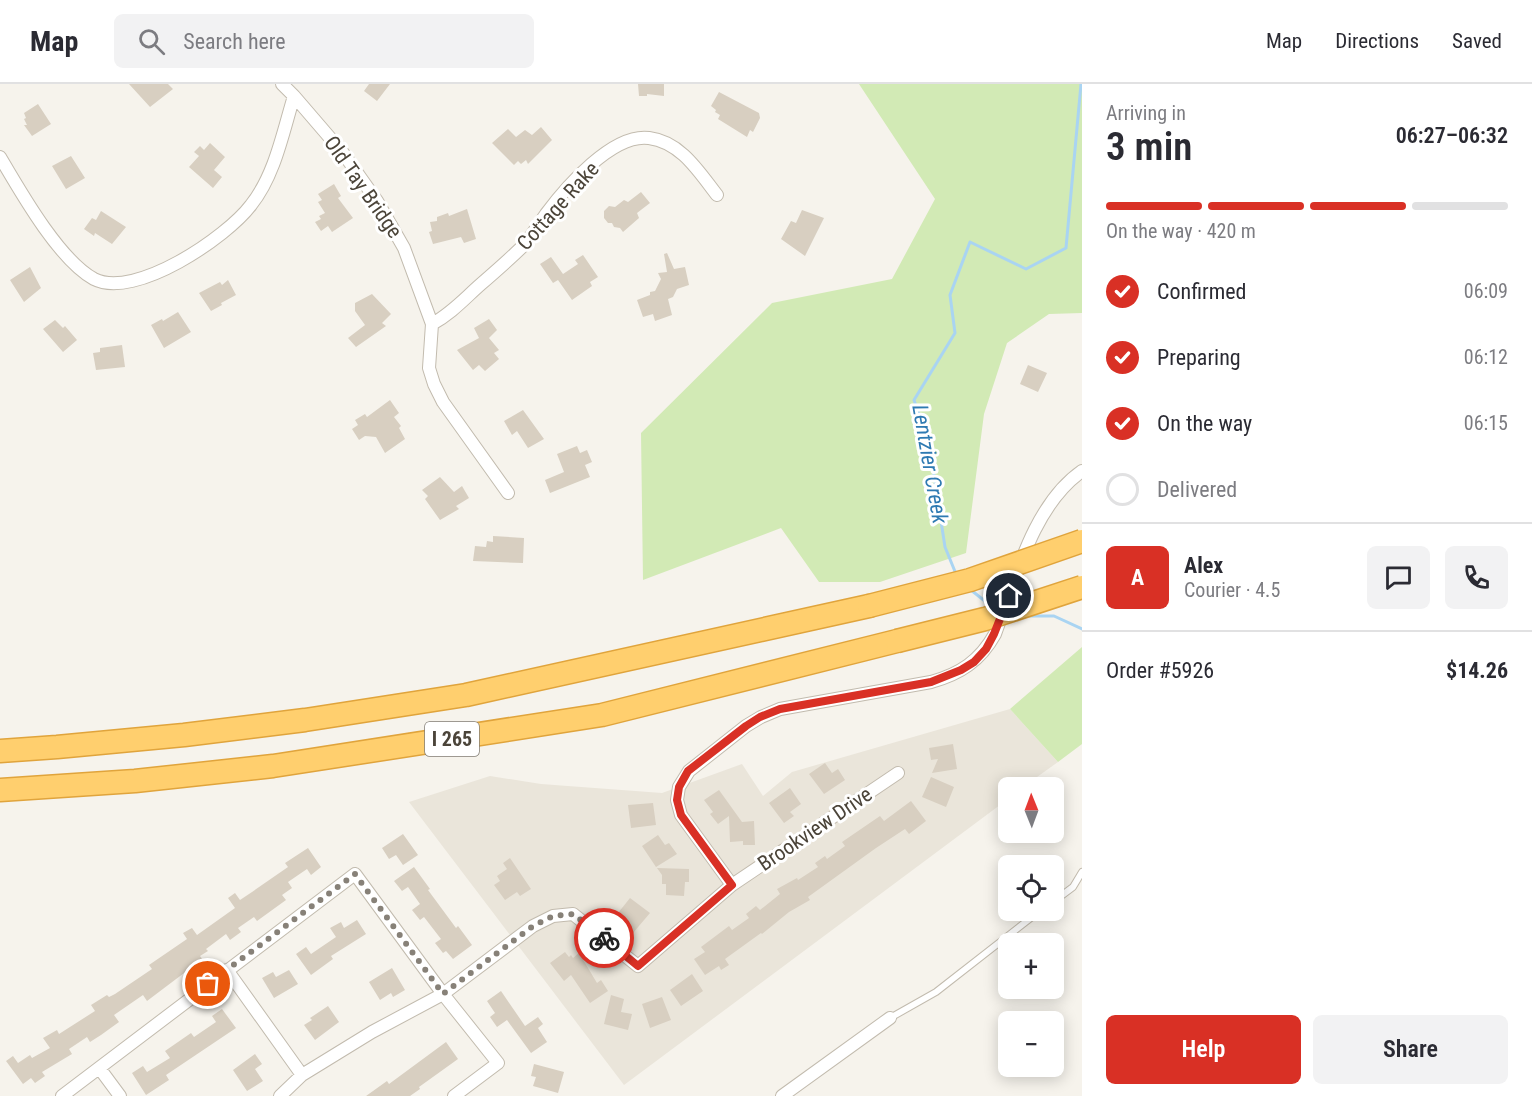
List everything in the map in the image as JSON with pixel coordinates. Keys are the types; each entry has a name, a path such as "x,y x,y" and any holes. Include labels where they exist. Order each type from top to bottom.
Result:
{"highway":[{"name":"I 265","path":"0,751 184,735 305,720 466,695 869,606 970,580 1082,541"},
{"name":"I 265","path":"0,790 135,781 273,766 602,716 985,619 1082,587"}],"street":[{"name":"Old Tay Bridge","path":"282,84 343,153 377,201 404,248 432,324 429,368 434,384 443,402 508,493"},
{"path":"0,157 28,205 62,250 96,280 117,283 148,276 172,267 229,229 237,221 252,204 268,176 294,96"},
{"name":"Cottage Rake","path":"432,324 450,314 504,265 526,242 579,176 620,143 649,138 671,146 689,159 717,195"},
{"path":"732,885 681,815 677,800 679,787 688,771 760,717 780,709 947,677 974,662 986,649 994,634 1039,519 1063,488 1080,472"},
{"name":"Brookview Drive","path":"443,994 533,926 553,916 573,914 638,966 732,885 898,773"},
{"path":"62,1096 355,874 443,994 498,1063 454,1096"},
{"path":"227,970 302,1075"},
{"path":"280,1096 302,1075 372,1032 443,994"},
{"path":"782,1096 890,1018"},
{"path":"100,1069 120,1096"}],"lane":[{"path":"1064,894 1073,887 1082,872"},
{"path":"890,1018 936,992 1027,921"}],"shaded area":[{"path":"1010,709 1058,762 1037,777 998,777 998,806 624,1085 409,802 490,776 541,784 662,793 742,764 763,796 792,772"}],"green space":[{"path":"859,84 1082,84 1082,313 1049,314 1007,343 984,414 966,553 880,582 819,582 781,528 643,580 641,433 772,303 892,279 935,199"},
{"path":"1082,647 1082,744 1058,762 1010,709"}],"building":[{"path":"129,84 168,84 173,89 150,107"},
{"path":"369,84 390,84 377,101 364,91"},
{"path":"638,84 664,84 664,96 647,94 647,96 639,96"},
{"path":"719,92 759,113 760,118 753,132 750,130 747,137 718,119 720,115 711,106"},
{"path":"38,104 51,124 32,136 24,125 27,125 24,113"},
{"path":"541,127 552,140 528,164 526,160 521,164 518,161 514,165 492,143 508,129 516,137 525,130 532,135"},
{"path":"210,143 225,157 214,170 222,177 213,188 189,167 199,156 194,152 200,146 204,150"},
{"path":"71,156 85,178 66,189 52,166"},
{"path":"334,184 341,196 338,198 353,218 332,232 328,226 321,231 315,222 325,213 318,202 322,200 318,194"},
{"path":"641,192 650,203 637,213 639,218 623,232 620,228 614,227 612,223 608,223 604,218 604,211 609,206 615,207 624,200 628,202"},
{"path":"467,209 476,239 464,243 461,237 433,244 429,232 432,231 430,222 437,221 437,217 448,213 449,216"},
{"path":"802,210 824,218 805,256 781,239 791,221 796,223"},
{"path":"101,211 126,227 112,244 84,229 92,218 96,220"},
{"path":"667,253 674,269 685,267 689,285 677,289 673,297 668,299 672,315 655,321 653,314 643,317 637,300 655,291 661,279 658,273 667,272 664,254"},
{"path":"583,255 598,277 590,282 592,286 572,300 558,280 553,283 540,264 551,257 563,274 578,264 575,260"},
{"path":"30,267 41,288 24,302 10,280"},
{"path":"228,280 236,295 211,311 199,293 220,282 222,285"},
{"path":"372,294 391,314 382,323 386,326 356,347 348,338 365,325 355,311 355,303"},
{"path":"178,312 191,332 164,348 151,325"},
{"path":"489,319 497,330 489,338 499,350 494,353 499,359 485,371 479,365 473,370 457,350 479,338 474,328"},
{"path":"55,320 63,328 65,326 77,340 63,352 43,329"},
{"path":"122,345 125,367 96,370 93,353 100,352 100,348"},
{"path":"1028,365 1047,373 1038,392 1020,384"},
{"path":"390,400 399,413 394,417 401,426 399,428 405,439 385,453 376,437 365,436 359,440 352,429 358,425 355,420 365,414 367,417"},
{"path":"523,410 544,439 528,448 517,431 512,435 504,421"},
{"path":"577,446 580,453 587,450 592,462 585,465 590,477 550,493 545,480 564,472 557,454"},
{"path":"440,477 454,492 462,486 469,498 456,506 459,509 440,520 425,499 428,496 422,490"},
{"path":"493,536 524,538 523,563 473,561 475,546 486,547 487,541 493,542"},
{"path":"953,744 957,769 932,773 938,759 931,760 929,748"},
{"path":"825,763 832,773 838,769 845,780 824,794 809,774"},
{"path":"931,777 954,787 946,807 922,797"},
{"path":"790,788 801,804 790,812 794,816 784,823 769,803"},
{"path":"719,790 742,822 754,821 755,845 743,845 743,841 730,842 729,816 718,824 710,814 713,812 704,800"},
{"path":"911,801 926,821 909,834 905,829 876,848 808,897 810,900 789,912 725,959 729,965 721,970 719,966 705,975 694,959 705,952 701,947 729,926 732,930 749,918 746,914 756,906 760,910 780,894 777,889 797,878 798,880 818,867 815,863 825,856 827,859 845,846 842,842 880,816 884,821"},
{"path":"653,803 656,825 631,828 628,805"},
{"path":"403,834 418,855 403,865 396,855 389,859 382,848"},
{"path":"658,835 665,845 669,843 677,854 656,867 642,846"},
{"path":"308,848 321,867 311,875 307,869 288,882 292,888 282,895 286,900 257,921 254,917 238,928 241,932 230,940 226,934 206,949 208,951 200,956 203,960 147,1001 143,995 114,1015 119,1022 90,1042 87,1037 69,1049 72,1054 42,1072 45,1076 35,1083 31,1078 23,1084 6,1061 13,1056 18,1063 30,1055 32,1058 50,1048 43,1038 57,1030 59,1034 95,1011 91,1005 107,995 109,997 115,994 152,969 149,965 187,939 183,933 192,928 197,935 235,908 228,898 235,893 240,900 288,867 285,863"},
{"path":"510,858 531,889 520,896 517,892 505,900 494,885 500,881 497,876 507,869 503,863"},
{"path":"414,867 456,928 458,926 472,945 453,959 446,951 443,953 435,943 441,939 424,917 420,920 412,910 420,904 408,887 402,891 394,881"},
{"path":"657,868 689,869 689,882 685,882 684,896 666,895 666,884 662,884 662,875"},
{"path":"630,898 650,913 633,933 624,925 628,921 618,913"},
{"path":"357,920 366,934 331,956 333,959 311,975 296,954 306,947 311,954 336,937 330,928 341,922 344,928"},
{"path":"565,952 573,958 579,953 597,983 601,980 608,991 590,1003 571,975 564,981 550,963"},
{"path":"392,968 405,990 393,997 391,993 380,1000 369,982"},
{"path":"289,970 298,984 274,998 262,978 273,972 276,977"},
{"path":"692,974 703,991 681,1006 670,990"},
{"path":"501,991 525,1026 538,1017 543,1024 538,1028 547,1042 531,1053 507,1020 497,1027 490,1017 495,1013 487,1001"},
{"path":"611,995 624,999 621,1012 632,1014 628,1030 604,1024"},
{"path":"662,997 671,1020 650,1028 642,1004"},
{"path":"328,1006 339,1022 315,1040 304,1025"},
{"path":"222,1009 236,1028 166,1075 169,1080 146,1095 132,1073 143,1066 147,1072 170,1058 165,1051 191,1033 194,1037 216,1022 212,1016"},
{"path":"446,1042 458,1059 410,1096 366,1096 387,1081 389,1084"},
{"path":"255,1054 262,1064 255,1069 263,1081 247,1091 233,1070"},
{"path":"534,1064 564,1072 558,1093 533,1086 536,1077 531,1076"}],"waterway":[{"name":"Lentzier Creek","path":"956,574 945,547 929,443 914,400 955,333 950,295 970,242 1026,269 1066,248 1081,84"},
{"name":"Lentzier Creek","path":"971,590 991,606"},
{"name":"Lentzier Creek","path":"1029,616 1054,616 1082,629"}],"way so far":[{"path":"208,984 355,874 443,994 533,926 553,916 573,914 604,938"}],"route":[{"path":"604,938 638,966 732,885 681,815 677,800 679,787 688,771 746,726 780,709 931,682 961,670 974,662 986,649 1009,596"}]}
